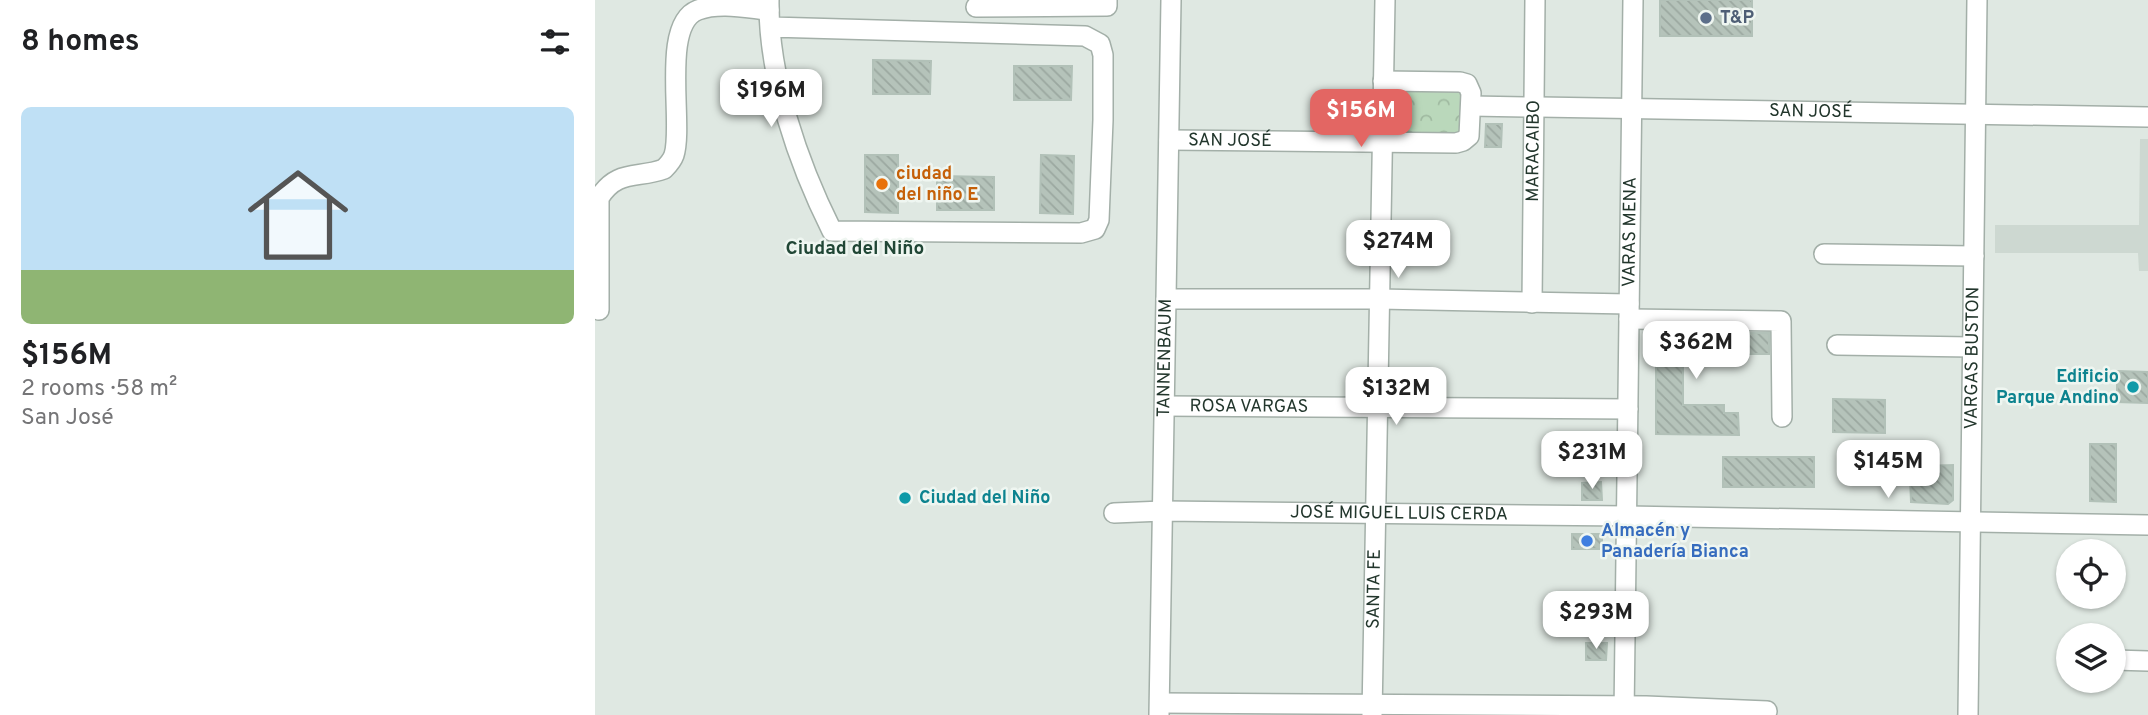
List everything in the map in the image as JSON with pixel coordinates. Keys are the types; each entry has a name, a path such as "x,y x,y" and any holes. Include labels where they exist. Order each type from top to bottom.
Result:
{"street":[{"path":"976,7 1107,6 1107,0"},
{"name":"TANNENBAUM","path":"1160,709 1171,0"},
{"name":"SANTA FE","path":"1372,710 1385,0"},
{"name":"MARACAIBO","path":"1532,303 1535,0"},
{"name":"VARAS MENA","path":"1625,710 1633,0"},
{"name":"VARGAS BUSTON","path":"1968,715 1977,0"},
{"path":"599,310 600,198 606,188 620,177 656,172 671,162 675,153 676,69 680,32 690,15 698,10 722,6 1085,36 1100,44 1103,55 1103,120 1099,220 1095,229 1081,233 832,231 816,199 786,111 771,50 770,12"},
{"path":"1383,81 1463,82 1471,89 1471,106"},
{"name":"SAN JOSÉ","path":"1169,140 1461,142 1469,134 1471,106 2148,117"},
{"path":"1824,254 1974,256"},
{"path":"1166,299 1379,299 1532,303 1781,321 1782,417"},
{"path":"1837,345 1972,347"},
{"name":"ROSA VARGAS","path":"1164,406 1628,409"},
{"name":"JOSÉ MIGUEL LUIS CERDA","path":"1114,513 1375,513 2148,525"},
{"path":"2126,660 2148,661"},
{"path":"1160,709 1767,711"}],"shaded area":[{"path":"2140,139 2148,139 2148,271 2139,271 2138,253 1995,253 1995,225 2139,225"}],"green space":[{"path":"1394,89 1463,91 1464,126 1456,136 1394,134 1390,131"}],"building":[{"name":"T&P","path":"1660,0 1752,0 1752,36 1660,36"},
{"path":"873,60 931,61 930,94 873,94"},
{"path":"1014,66 1072,66 1071,100 1014,100"},
{"path":"1486,124 1502,124 1501,147 1485,147"},
{"name":"ciudad del niño E","path":"865,155 898,155 898,213 865,212"},
{"path":"1041,155 1074,156 1073,214 1040,213"},
{"path":"937,176 994,177 994,210 937,210"},
{"path":"1656,332 1769,333 1769,354 1683,354 1683,405 1724,405 1724,413 1738,413 1739,435 1656,434"},
{"name":"Edificio Parque Andino","path":"2117,371 2148,372 2148,403 2117,402"},
{"path":"1833,399 1885,400 1885,433 1833,432"},
{"path":"2090,444 2116,444 2116,502 2090,501"},
{"path":"1723,457 1814,457 1814,487 1723,487"},
{"path":"1953,465 1953,500 1948,504 1911,502 1910,477 1923,477 1923,466"},
{"path":"1601,482 1602,500 1582,500 1582,483"},
{"name":"Almacén y Panadería Bianca","path":"1572,534 1602,534 1602,549 1572,549"},
{"path":"1586,643 1607,643 1606,660 1586,660"}],"place":[{"name":"T&P","path":"1706,18"},
{"name":"ciudad del niño E","path":"882,184"},
{"name":"Edificio Parque Andino","path":"2133,387"},
{"name":"Ciudad del Niño","path":"905,498"},
{"name":"Almacén y Panadería Bianca","path":"1587,541"}],"district":[{"name":"Ciudad del Niño","path":"855,249"}]}
